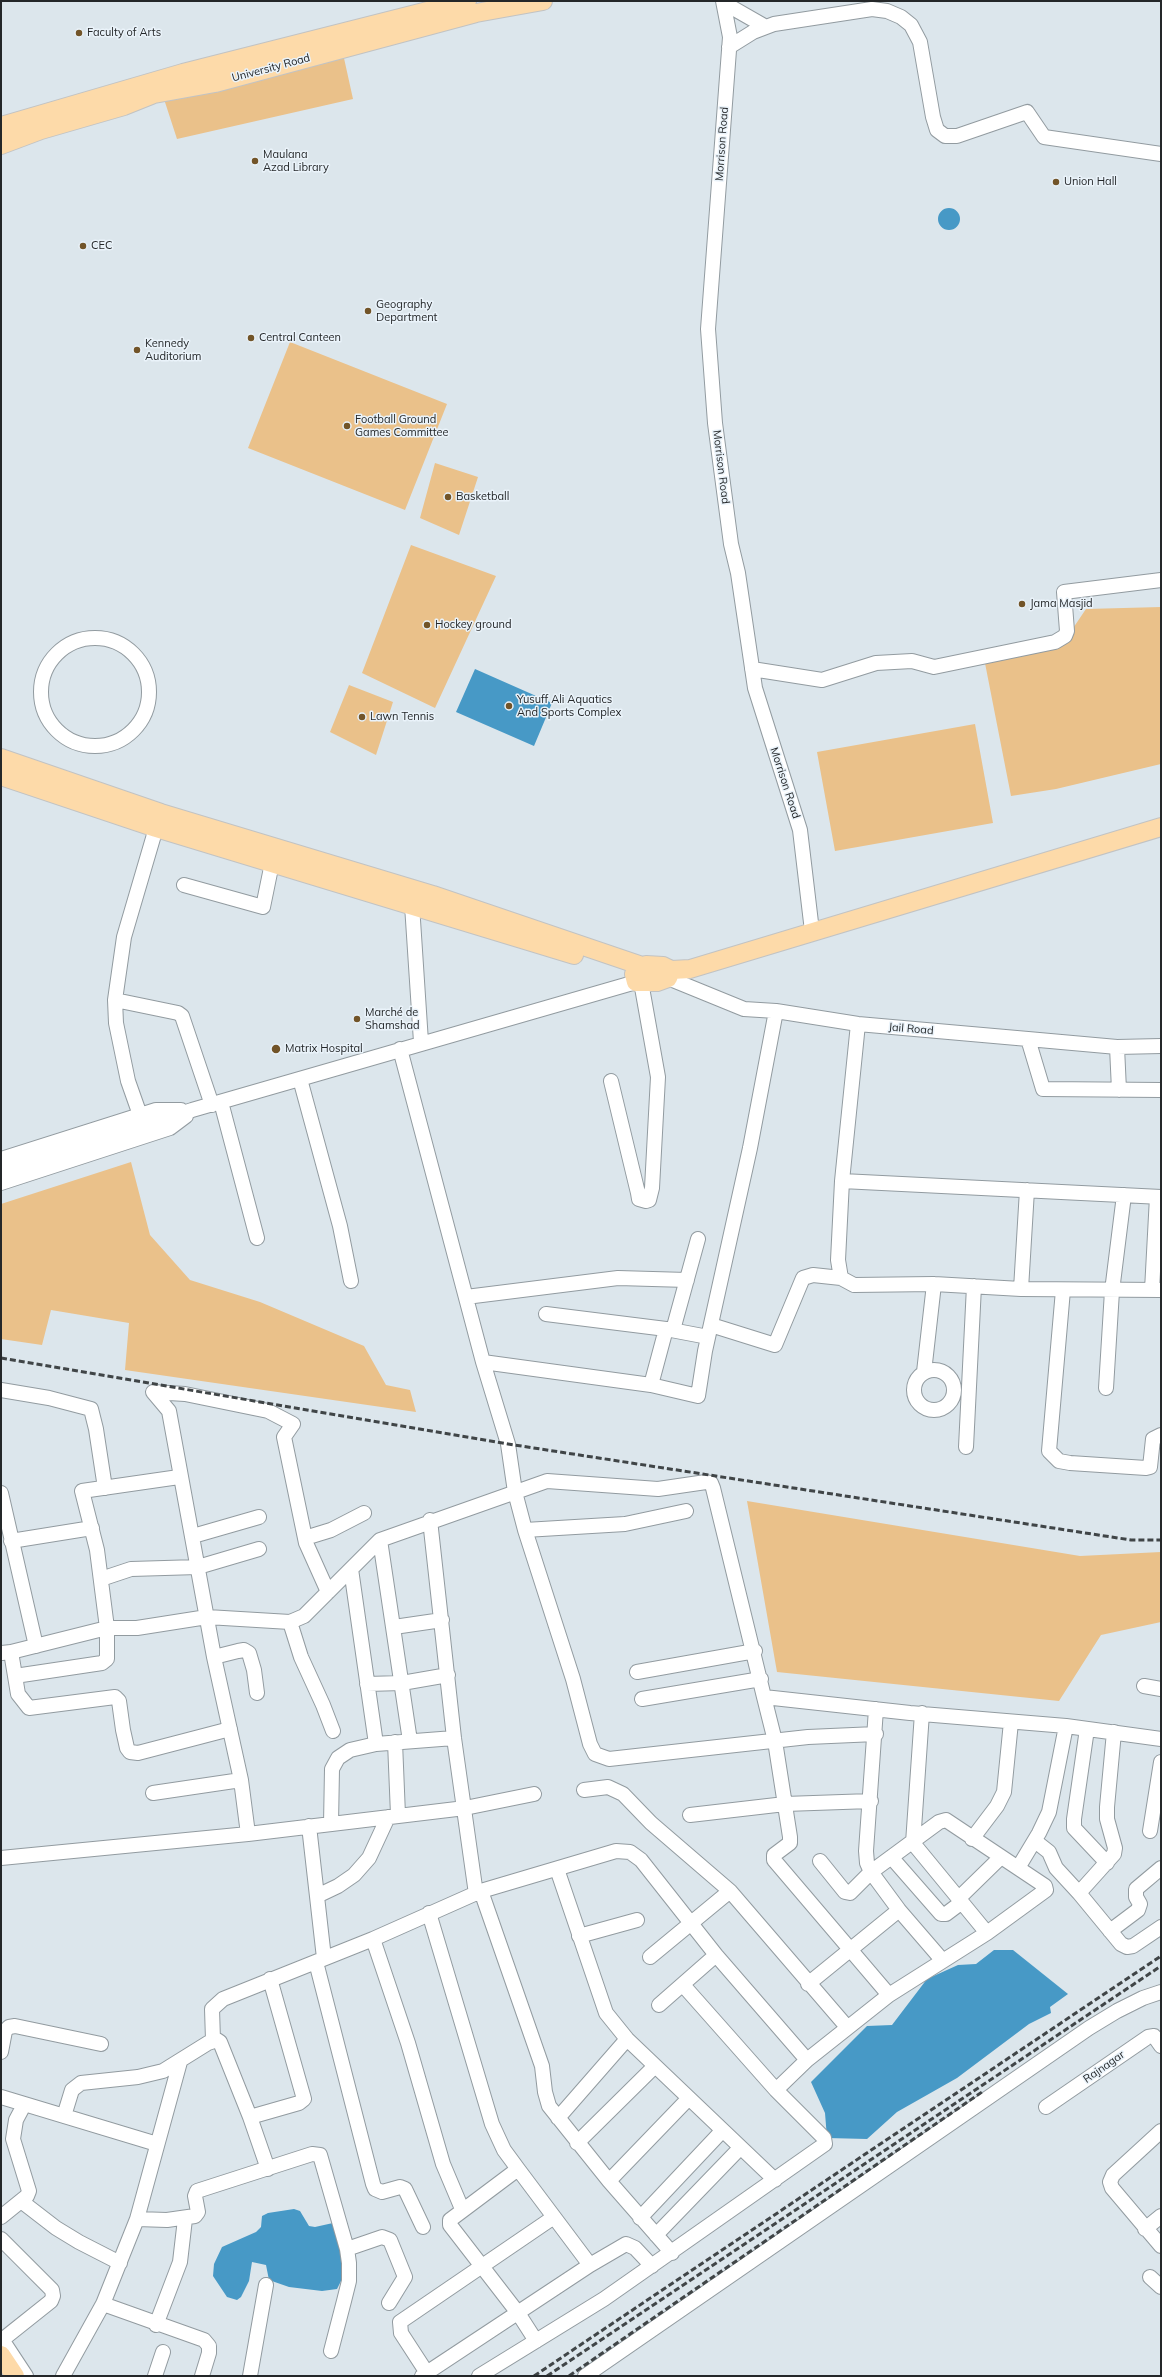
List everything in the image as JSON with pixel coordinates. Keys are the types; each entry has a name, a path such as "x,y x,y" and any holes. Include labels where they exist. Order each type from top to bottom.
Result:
{"main road":[{"path":"1,126 183,73 467,1"},
{"name":"University Road","path":"1,145 41,130 124,106 154,94 215,83 476,13 543,1"},
{"path":"1,758 161,813 433,896 638,976"},
{"path":"1,776 156,828 657,982 667,971 690,969 811,925 1161,816"},
{"path":"811,925 1161,827"},
{"path":"1,2344 15,2376"}],"street":[{"path":"724,2 766,27"},
{"name":"Morrison Road","path":"724,2 730,42 708,329 715,423 731,544 738,573 755,688 800,830 808,887 811,925"},
{"path":"730,42 766,27 872,8 887,10 901,17 911,25 920,42 933,117 937,130 945,136 957,136 1027,112 1044,136 1161,154"},
{"path":"752,669 822,680 876,663 912,661 934,667 1055,642 1066,636 1067,631 1064,592 1161,580"},
{"path":"93,636 113,641 138,659 146,668 151,689 147,710 136,729 119,742 98,747 76,743 58,732 45,714 40,693 44,672 55,653 72,640 93,636"},
{"path":"140,1115 127,1074 116,1024 115,1000 124,937 156,828"},
{"path":"184,885 263,907 272,863"},
{"path":"412,906 421,1042"},
{"name":"Jail Road","path":"667,971 744,1009 776,1011 858,1024 1117,1047 1161,1046"},
{"path":"1,1172 192,1110 400,1049 638,976 658,1077 652,1188 651,1195 646,1201 639,1199 611,1081"},
{"path":"115,1000 178,1013 182,1016 216,1104 257,1238"},
{"path":"483,1362 651,1385 698,1396 710,1331 750,1148 776,1011"},
{"path":"841,1278 838,1260 842,1181 858,1024"},
{"path":"1028,1039 1044,1089 1161,1090"},
{"path":"1117,1047 1119,1090"},
{"path":"400,1049 483,1362 508,1444 515,1492 525,1530 569,1666 590,1744 595,1754 610,1759 775,1741 876,1734"},
{"path":"300,1079 340,1226 351,1281"},
{"path":"1,1160 156,1110 192,1110"},
{"path":"1,1183 170,1128 192,1110"},
{"path":"546,1314 670,1329 710,1331 775,1345 803,1278 813,1275 841,1278 854,1285 934,1284 1021,1289 1112,1291 1156,1290 1159,1197 842,1181"},
{"path":"1021,1289 1027,1190"},
{"path":"1106,1388 1112,1291 1124,1195"},
{"path":"651,1385 687,1280 698,1239"},
{"path":"466,1297 618,1278 687,1280"},
{"path":"924,1372 934,1284"},
{"path":"966,1447 974,1286"},
{"path":"1063,1290 1049,1451 1054,1458 1070,1463 1146,1468 1150,1467 1153,1439 1161,1435"},
{"path":"1,1390 49,1398 91,1410 96,1429 105,1488"},
{"path":"248,1834 241,1780 214,1657 193,1536 179,1477 168,1410 153,1392 185,1394 268,1411 294,1424 284,1437 305,1538 328,1592"},
{"path":"15,1676 102,1663 107,1659 107,1628 101,1579 92,1528 82,1491 179,1477"},
{"path":"230,1729 138,1752 130,1752 126,1748 120,1701 114,1697 29,1708 23,1703 18,1694 15,1676 6,1652 107,1628 137,1628 207,1617 290,1622 304,1616 380,1540 430,1520 547,1481 658,1489 711,1484 755,1651 775,1741 790,1843 774,1854 774,1860 889,1995"},
{"path":"1,1493 36,1646"},
{"path":"525,1530 625,1524 686,1511"},
{"path":"305,1538 331,1530 364,1513"},
{"path":"193,1536 259,1518"},
{"path":"430,1520 454,1738 478,1892 542,2066 545,2092 549,2106 577,2143 640,2218 672,2253"},
{"path":"11,1541 92,1528"},
{"path":"380,1540 410,1742"},
{"path":"101,1579 131,1569 198,1567 259,1550"},
{"path":"351,1570 376,1744"},
{"path":"394,1627 442,1620"},
{"path":"290,1622 301,1657 333,1731"},
{"path":"214,1657 244,1650 249,1653 257,1693"},
{"path":"637,1672 755,1651"},
{"path":"368,1684 402,1683 448,1675"},
{"path":"642,1699 761,1679"},
{"path":"1144,1686 1161,1688"},
{"path":"764,1697 1011,1722 1066,1726 1161,1739"},
{"path":"876,1709 876,1734 866,1851 872,1872 899,1910 943,1961"},
{"path":"922,1713 913,1843 987,1933"},
{"path":"972,1839 997,1806 1004,1792 1011,1722"},
{"path":"1018,1868 1035,1841 1050,1812 1066,1726"},
{"path":"1087,1729 1074,1828 1107,1863"},
{"path":"1079,1893 1114,1854 1115,1848 1107,1819 1107,1807 1114,1732"},
{"path":"331,1824 332,1769 338,1758 350,1750 376,1744 454,1738"},
{"path":"317,1896 338,1886 354,1875 369,1858 393,1816 395,1742"},
{"path":"1150,1831 1161,1762"},
{"path":"153,1793 241,1780"},
{"path":"584,1790 608,1787 623,1794 651,1823 730,1892 808,1984 847,2027"},
{"path":"1,1858 248,1834 465,1808 534,1794"},
{"path":"690,1815 785,1804 871,1801"},
{"path":"776,2090 807,2060 889,1995 987,1933 1046,1890 1045,1886 972,1839 946,1820 939,1822 913,1843 872,1872 847,1893 820,1861"},
{"path":"308,1826 317,1896 320,1960 373,2184 375,2189 382,2192 400,2187 405,2189 423,2227"},
{"path":"1035,1841 1049,1852 1056,1868 1079,1893 1121,1944 1127,1947 1133,1946 1161,1927"},
{"path":"213,2040 210,2017 212,2009 216,2003 270,1979 373,1939 478,1892 616,1851 630,1852 641,1860 716,1955 807,2060"},
{"path":"892,1858 941,1914 946,1914 1001,1857"},
{"path":"1110,1931 1138,1910 1140,1904 1136,1897 1136,1890 1161,1868"},
{"path":"557,1869 606,2013 627,2039 775,2180"},
{"path":"650,1957 730,1892"},
{"path":"808,1984 899,1910"},
{"path":"429,1913 492,2124 504,2150 590,2265"},
{"path":"579,1936 637,1920"},
{"path":"373,1939 408,2043 443,2164 462,2209"},
{"path":"659,2005 716,1955"},
{"path":"250,2117 299,2103 304,2098 270,1979"},
{"path":"479,2376 672,2253 826,2142 776,2090 683,1985"},
{"path":"585,2376 1089,2028 1123,2008 1161,1992"},
{"path":"1,2052 5,2031 9,2027 15,2026 101,2044"},
{"name":"Rajnagar","path":"1046,2107 1148,2037 1154,2036 1161,2046"},
{"path":"558,2118 627,2039"},
{"path":"64,2116 72,2090 81,2083 138,2077 162,2071 180,2062 213,2040 220,2042 250,2117 268,2169"},
{"path":"63,2376 103,2304 137,2219 180,2062"},
{"path":"577,2143 656,2066"},
{"path":"1,2097 157,2144"},
{"path":"609,2181 690,2098"},
{"path":"1,2217 21,2201 29,2191 29,2184 13,2139 13,2129 24,2105"},
{"path":"640,2218 722,2131"},
{"path":"1161,2131 1113,2175 1110,2182 1112,2188 1145,2229 1161,2246"},
{"path":"656,2235 740,2148"},
{"path":"137,2219 185,2219 198,2214 195,2196 197,2192 312,2154 320,2155 347,2249 349,2281 331,2351"},
{"path":"518,2169 452,2216 450,2225 518,2313 536,2341"},
{"path":"21,2201 56,2228 79,2242 120,2263"},
{"path":"1145,2229 1161,2216"},
{"path":"554,2217 400,2322 401,2333 424,2375 590,2265 626,2244 635,2248 652,2266"},
{"path":"156,2325 180,2262 185,2219"},
{"path":"347,2249 382,2237 390,2240 405,2277 389,2304"},
{"path":"1,2239 52,2290 53,2296 51,2301 1,2344 26,2376"},
{"path":"1150,2278 1161,2287"},
{"path":"250,2376 266,2285"},
{"path":"103,2304 156,2325 204,2340 209,2346 209,2353 202,2376"},
{"path":"155,2376 163,2352"}],"shaded area":[{"path":"340,40 353,99 177,139 163,96"},
{"name":"Football Ground Games Committee","path":"290,342 447,404 405,510 248,448"},
{"name":"Basketball","path":"435,463 478,477 459,535 420,518"},
{"name":"Hockey ground","path":"411,545 496,576 435,708 362,673"},
{"path":"1161,607 1161,764 1056,789 1011,796 984,658 1063,643 1086,609"},
{"name":"Lawn Tennis","path":"349,685 393,702 376,755 330,732"},
{"path":"975,724 993,823 835,851 817,752"},
{"path":"131,1162 150,1235 190,1280 260,1302 364,1346 386,1385 410,1390 416,1412 125,1370 129,1323 51,1310 42,1345 1,1339 1,1204"},
{"path":"747,1501 1080,1556 1161,1552 1161,1622 1101,1635 1059,1701 777,1672"}],"water":[{"path":"949,208 957,211 960,219 957,227 949,230 941,227 938,219 941,211"},
{"path":"475,669 552,703 534,746 456,712"},
{"path":"994,1950 1013,1950 1068,1994 1050,2007 1051,2013 1029,2024 957,2078 897,2112 867,2139 827,2138 825,2113 811,2082 867,2026 892,2025 927,1979 958,1965 976,1964"},
{"path":"294,2209 300,2211 309,2226 315,2227 333,2223 346,2271 337,2289 322,2291 289,2287 269,2280 266,2265 252,2262 249,2281 241,2297 237,2300 227,2297 213,2276 214,2264 222,2247 256,2232 261,2227 262,2216 268,2213"}],"railway":[{"path":"1,1358 508,1444 1131,1540 1161,1540"},
{"path":"534,2376 1161,1956"},
{"path":"547,2376 1161,1966"},
{"path":"569,2376 982,2092"}],"place":[{"name":"Faculty of Arts","path":"79,33"},
{"name":"Maulana Azad Library","path":"255,161"},
{"name":"Union Hall","path":"1056,182"},
{"name":"CEC","path":"83,246"},
{"name":"Geography Department","path":"368,311"},
{"name":"Central Canteen","path":"251,338"},
{"name":"Kennedy Auditorium","path":"137,350"},
{"name":"Football Ground Games Committee","path":"347,426"},
{"name":"Basketball","path":"448,497"},
{"name":"Jama Masjid","path":"1022,604"},
{"name":"Hockey ground","path":"427,625"},
{"name":"Yusuff Ali Aquatics And Sports Complex","path":"509,706"},
{"name":"Lawn Tennis","path":"362,717"},
{"name":"Marché de Shamshad","path":"357,1019"},
{"name":"Matrix Hospital","path":"276,1049"}]}
